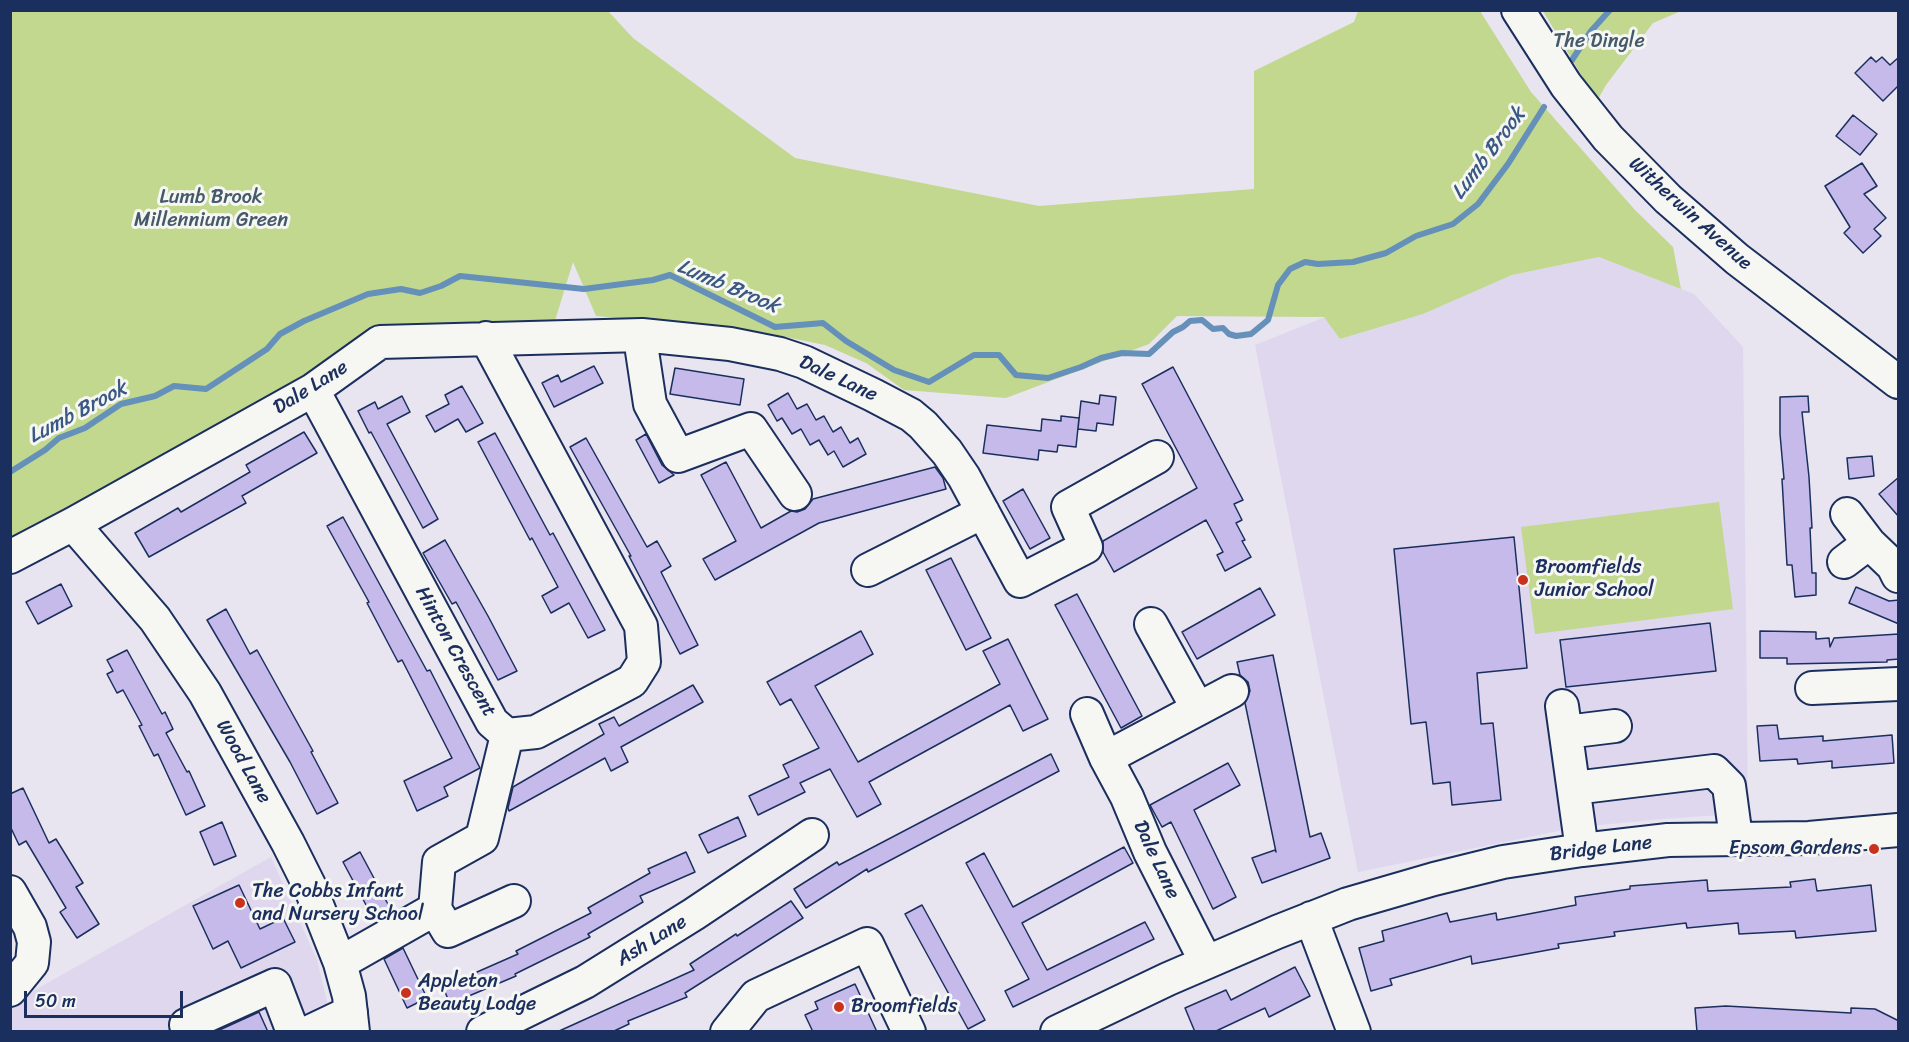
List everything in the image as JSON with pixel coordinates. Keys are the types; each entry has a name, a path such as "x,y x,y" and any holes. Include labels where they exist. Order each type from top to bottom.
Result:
{"street":[{"name":"Witherwin Avenue","path":"1518,10 1566,85 1608,138 1668,199 1737,259 1899,382"},
{"name":"Dale Lane","path":"10,557 313,390 380,342 642,335 730,344 780,354 873,394 911,415 923,425 948,452 964,477 1020,581 1086,547 1068,507 1157,457"},
{"path":"642,335 642,351 650,404 678,456 751,429 795,494"},
{"name":"Hinton Crescent","path":"313,390 492,722 507,735 536,732 632,681 644,662 641,626 486,338"},
{"path":"868,570 983,512"},
{"path":"1847,514 1869,543 1893,566 1899,576"},
{"name":"Wood Lane","path":"73,524 155,619 205,693 310,887 340,963 349,996 352,1022"},
{"path":"1844,562 1869,543"},
{"path":"1151,624 1198,709"},
{"path":"1812,688 1899,684"},
{"path":"1106,758 1232,691"},
{"name":"Dale Lane","path":"1087,714 1106,758 1127,797 1150,852 1206,962"},
{"path":"1582,850 1564,719 1615,726"},
{"path":"507,735 482,838 439,862 435,909 448,931 514,900"},
{"path":"1574,788 1714,771 1729,786 1736,838"},
{"name":"Bridge Lane","path":"1057,1032 1206,962 1311,918 1348,904 1503,862 1668,840 1809,838 1899,830"},
{"name":"Ash Lane","path":"483,1032 585,982 694,914 812,835"},
{"path":"10,892 30,927 34,942 32,963 11,990"},
{"path":"340,963 435,909"},
{"path":"1311,918 1354,1032"},
{"path":"727,1032 756,996 867,944 909,1032"},
{"path":"186,1025 275,984 293,1032"},
{"path":"309,1032 352,1022"}],"shaded area":[{"name":"Broomfields Junior School","path":"1599,257 1694,294 1743,347 1748,813 1578,827 1358,872 1255,345 1325,317 1340,339 1423,314 1512,275"},
{"name":"The Cobbs Infant and Nursery School","path":"271,857 317,960 334,1031 11,1031 10,1004"}],"green space":[{"name":"Lumb Brook Millennium Green","path":"11,11 608,11 633,38 795,158 1039,206 1254,189 1254,71 1354,22 1358,11 1480,11 1531,92 1635,210 1673,247 1681,289 1599,257 1512,275 1423,314 1340,339 1324,317 1177,316 1149,344 1006,398 904,390 866,363 825,345 761,332 743,334 694,325 596,316 573,262 550,337 380,342 11,553"},
{"name":"The Dingle","path":"1543,11 1681,11 1653,23 1606,85 1597,101"},
{"path":"1719,502 1733,609 1535,634 1521,527"}],"building":[{"path":"1871,57 1876,62 1882,57 1890,65 1899,57 1899,85 1883,101 1855,73"},
{"path":"1853,115 1877,134 1860,155 1836,136"},
{"path":"1862,163 1877,186 1864,194 1886,218 1874,229 1881,236 1863,253 1844,233 1850,227 1825,186"},
{"path":"594,366 603,383 554,407 542,383 558,375 561,382"},
{"path":"1173,367 1243,500 1234,504 1242,520 1236,523 1251,557 1225,571 1217,555 1223,552 1206,520 1114,572 1103,552 1103,541 1197,488 1142,384"},
{"path":"675,368 744,379 740,405 670,394"},
{"path":"462,386 483,423 466,432 458,419 435,432 426,416 449,404 445,395"},
{"path":"788,393 797,409 807,404 816,420 824,416 833,432 841,427 850,443 858,438 866,454 843,467 834,451 828,455 819,440 810,445 801,429 792,434 782,418 777,421 768,405"},
{"path":"1100,395 1116,397 1113,425 1097,423 1096,431 1078,429 1081,401 1099,404"},
{"path":"402,396 410,412 387,424 438,519 423,528 358,411 375,402 378,409"},
{"path":"1808,396 1809,412 1802,412 1809,477 1812,573 1816,573 1816,595 1795,597 1792,565 1787,565 1780,397"},
{"path":"1061,416 1079,418 1076,447 1058,445 1057,452 1039,450 1038,460 983,453 987,425 1041,431 1042,419 1061,421"},
{"path":"304,432 317,453 242,496 246,503 149,557 135,533 178,508 181,512 250,472 246,465"},
{"path":"495,433 550,535 553,533 605,630 588,638 569,603 551,613 542,596 558,587 532,538 530,540 478,442"},
{"path":"646,434 662,465 674,475 659,483 636,440"},
{"path":"586,438 647,547 657,541 671,566 661,572 698,645 680,654 629,556 631,556 570,447"},
{"path":"1872,456 1874,476 1849,479 1847,458"},
{"path":"726,462 761,528 791,511 797,512 805,509 813,499 935,467 943,478 946,489 819,523 715,580 703,559 736,541 701,475"},
{"path":"1899,477 1899,517 1879,494"},
{"path":"1023,489 1050,538 1030,549 1003,501"},
{"path":"343,517 427,671 430,670 480,768 444,787 448,796 417,811 404,781 452,758 402,660 398,662 367,603 369,602 327,526"},
{"path":"1514,537 1527,668 1477,673 1481,724 1493,723 1501,800 1452,805 1450,782 1433,784 1426,722 1411,724 1394,549"},
{"path":"445,540 517,671 498,680 456,602 452,604 423,553"},
{"path":"951,558 991,638 966,650 926,570"},
{"path":"61,584 72,606 38,624 26,602"},
{"path":"1856,587 1889,601 1899,600 1899,624 1849,603"},
{"path":"1260,588 1275,615 1197,659 1182,632"},
{"path":"1077,594 1142,716 1121,728 1055,605"},
{"path":"226,609 250,654 257,650 313,751 311,752 338,803 317,814 290,762 207,620"},
{"path":"1710,623 1716,671 1566,687 1560,640"},
{"path":"861,631 873,654 815,686 858,762 1000,684 983,651 1008,639 1048,719 1023,731 1010,705 869,782 881,804 857,817 830,769 800,783 805,792 758,815 749,796 789,777 783,765 819,748 791,699 780,705 767,682"},
{"path":"1760,631 1816,632 1816,639 1829,638 1830,647 1834,638 1899,634 1899,659 1887,660 1887,662 1787,664 1787,658 1760,658"},
{"path":"127,650 162,714 165,712 173,729 166,733 187,772 189,771 205,806 186,815 158,754 154,756 139,726 142,725 123,690 117,693 107,674 113,671 107,660"},
{"path":"1273,655 1310,837 1321,833 1330,858 1262,883 1252,858 1275,850 1276,852 1245,703 1250,691 1248,682 1240,675 1237,662"},
{"path":"693,685 703,702 621,747 628,762 611,771 605,758 509,811 513,787 604,734 599,724 614,717 619,726"},
{"path":"1777,725 1779,739 1823,736 1823,741 1892,735 1894,763 1832,768 1832,761 1798,764 1797,759 1760,761 1757,726"},
{"path":"1051,754 1059,771 868,872 867,869 806,908 794,889 837,862 839,865"},
{"path":"1228,763 1240,785 1194,810 1236,897 1213,909 1171,822 1162,827 1150,805"},
{"path":"23,788 49,843 56,839 83,883 76,887 99,924 77,938 60,912 66,908 26,841 19,845 10,826 10,794"},
{"path":"738,817 746,836 708,853 699,835"},
{"path":"222,822 236,856 214,865 200,832"},
{"path":"1124,847 1133,863 1022,923 1047,970 1145,922 1154,939 1013,1007 1005,991 1029,979 966,863 984,853 1013,907"},
{"path":"360,852 390,908 373,918 343,862"},
{"path":"686,852 695,872 640,896 643,902 588,934 590,937 515,974 516,976 450,1004 443,987 518,954 516,951 591,913 588,908 650,873 648,869"},
{"path":"1815,879 1817,891 1871,885 1876,931 1796,938 1795,931 1739,934 1738,923 1687,928 1686,923 1614,932 1615,936 1558,944 1559,948 1472,964 1471,956 1390,979 1392,985 1371,991 1359,948 1384,941 1382,931 1447,913 1450,922 1496,913 1497,920 1576,905 1575,897 1630,889 1630,886 1707,880 1708,891 1791,887 1790,882"},
{"path":"239,885 260,929 283,918 295,942 241,968 228,941 213,949 193,906"},
{"path":"791,901 803,918 685,993 687,997 628,1021 629,1024 612,1032 557,1032 694,970 690,964"},
{"path":"922,905 985,1020 968,1029 905,914"},
{"path":"403,948 427,998 407,1008 384,959"},
{"path":"1295,967 1310,996 1269,1017 1265,1008 1214,1032 1195,1032 1185,1008 1226,990 1231,1000"},
{"name":"Broomfields","path":"855,984 877,1032 813,1032 805,1015 818,1009 815,1002"},
{"path":"1726,1006 1851,1013 1851,1008 1875,1009 1899,1021 1899,1032 1697,1032 1695,1008"},
{"path":"259,1012 268,1032 215,1032"}],"waterway":[{"path":"1572,60 1591,31 1610,10"},
{"name":"Lumb Brook","path":"10,472 45,450 59,438 85,428 121,404 155,396 174,386 206,389 267,349 280,334 304,321 368,294 401,289 420,293 460,276 584,289 653,280 670,275 775,327 823,323 846,341 894,370 929,382 974,355 999,355 1016,375 1048,378 1101,358 1122,353 1149,354 1173,332 1190,321 1202,320 1213,329 1223,328 1229,334 1236,336 1251,334 1268,320 1278,285 1290,269 1305,262 1318,264 1353,262 1386,253 1416,236 1453,224 1478,204 1508,164 1544,107"}],"place":[{"name":"Broomfields Junior School","path":"1523,580"},
{"name":"Epsom Gardens","path":"1874,849"},
{"name":"The Cobbs Infant and Nursery School","path":"240,903"},
{"name":"Appleton Beauty Lodge","path":"406,993"},
{"name":"Broomfields","path":"839,1007"}]}
